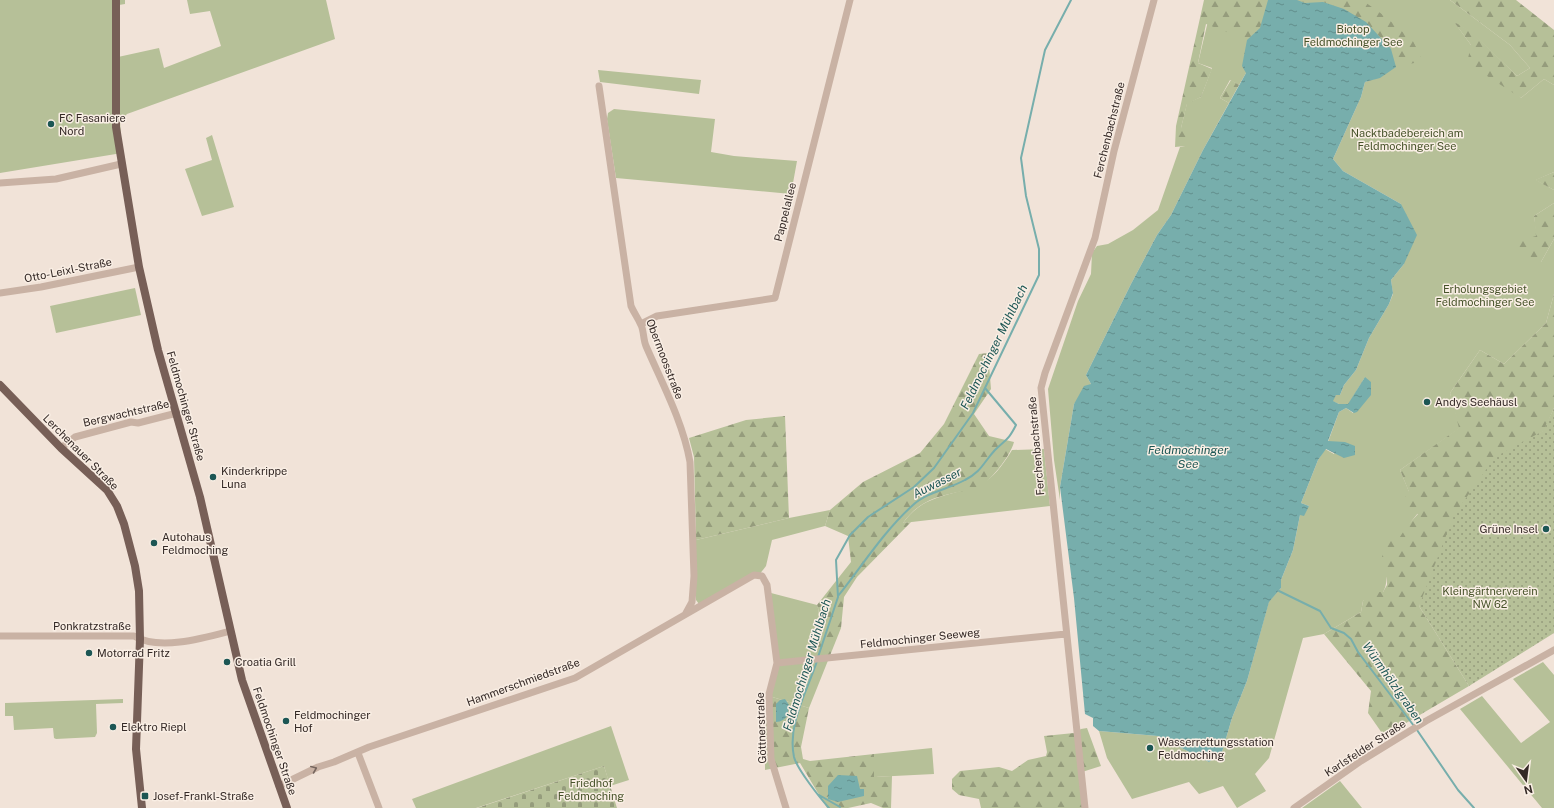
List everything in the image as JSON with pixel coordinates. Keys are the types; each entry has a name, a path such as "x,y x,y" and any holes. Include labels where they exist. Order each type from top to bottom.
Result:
{"main road":[{"name":"Feldmochinger Straße","path":"116,0 115,104 121,164 139,267 158,350 200,497 242,680 287,808"},
{"name":"Lerchenauer Straße","path":"0,385 61,448 104,487 117,506 135,566 139,591 140,639 136,749 142,808"}],"street":[{"name":"Pappelallee","path":"641,324 657,316 775,298 850,0"},
{"name":"Ferchenbachstraße","path":"1085,808 1041,388 1045,373 1095,238 1114,151 1154,0"},
{"name":"Obermoosstraße","path":"599,86 631,306 634,316 641,324 645,342 688,448 690,462 694,576 692,602 684,615"},
{"path":"0,183 56,179 121,164"},
{"name":"Otto-Leixl-Straße","path":"0,292 56,284 139,267"},
{"name":"Bergwachtstraße","path":"61,448 75,437 131,422 138,424 177,413"},
{"name":"Hammerschmiedstraße","path":"279,786 318,767 368,747 575,678 754,575 762,576"},
{"name":"Göttnerstraße","path":"762,576 767,585 777,663 769,694 771,759 786,808"},
{"name":"Ponkratzstraße","path":"0,636 134,636 148,642 175,642 202,638 230,631"},
{"name":"Feldmochinger Seeweg","path":"777,663 1066,634"},
{"name":"Karlsfelder Straße","path":"1294,808 1362,761 1421,724 1554,650"},
{"path":"358,752 379,808"}],"green space":[{"path":"0,0 125,0 125,4 119,5 118,57 159,48 164,68 221,46 210,11 190,14 187,0 326,0 335,39 127,114 120,121 122,153 0,173"},
{"path":"1204,0 1268,0 1260,28 1247,40 1206,24 1198,63 1212,69 1201,97 1187,104 1181,128 1189,131 1185,146 1175,147 1176,126"},
{"path":"1213,0 1450,0 1510,45 1530,68 1517,76 1471,32 1455,23 1471,45 1521,98 1544,79 1554,85 1554,172 1536,180 1554,190 1554,203 1534,216 1541,262 1554,239 1554,294 1546,323 1504,364 1480,350 1450,393 1460,428 1400,470 1418,513 1403,533 1396,548 1383,592 1363,601 1361,612 1324,634 1303,638 1269,758 1255,774 1266,791 1237,808 1223,786 1199,794 1189,782 1132,799 1107,758 1099,731 1158,736 1209,762 1222,752 1232,718 1247,681 1269,601 1281,588 1281,580 1293,550 1300,515 1309,506 1301,503 1318,460 1325,449 1334,454 1337,442 1328,442 1339,412 1346,408 1353,413 1365,377 1348,405 1339,404 1332,401 1336,395 1340,395 1344,385 1356,370 1369,338 1389,304 1393,294 1391,280 1404,264 1401,204 1343,171 1333,159 1361,97 1365,82 1374,79 1246,73 1239,85 1230,80 1220,98 1229,103 1203,150 1171,215 1157,235 1131,284 1086,375 1091,384 1074,404 1060,487 1060,500 1054,460 1048,389 1078,301 1091,274 1092,253 1097,246 1108,244 1133,230 1158,210 1180,147 1185,146 1181,128 1187,103 1201,97 1212,68 1198,63"},
{"path":"1297,0 1362,0 1386,17 1413,41 1423,61 1396,67 1391,49 1366,22 1323,2 1305,3"},
{"path":"1450,0 1516,0 1554,30 1554,85 1544,79 1521,98 1467,63 1471,45 1454,22 1471,31 1517,76 1530,68 1510,45"},
{"path":"598,70 701,80 699,94 600,82"},
{"path":"1231,80 1239,85 1229,103 1220,98"},
{"path":"614,109 715,119 711,152 734,156 797,161 791,194 616,178 607,119 608,113"},
{"path":"212,135 234,207 202,216 185,169 212,160 206,138"},
{"path":"1554,172 1554,190 1535,180"},
{"path":"1554,203 1554,239 1541,262 1506,245 1536,236 1534,216"},
{"path":"135,288 141,315 56,333 50,306"},
{"path":"1554,294 1554,408 1544,431 1526,441 1419,606 1469,686 1384,736 1368,713 1371,691 1324,634 1361,612 1363,601 1373,592 1383,592 1387,585 1387,573 1380,564 1387,540 1392,538 1398,540 1407,526 1418,514 1395,509 1409,492 1400,470 1459,428 1450,393 1480,350 1504,364 1546,323"},
{"path":"988,353 991,389 974,414 989,436 1014,442 1004,462 987,481 976,489 949,494 934,499 920,506 908,516 903,523 911,522 857,577 844,597 841,628 829,658 808,660 805,649 817,622 817,605 851,562 848,536 825,526 830,510 863,482 920,453 944,424 979,354"},
{"name":"Kleingärtnerverein NW 62","path":"1554,408 1554,633 1469,686 1419,606 1454,515 1495,457 1543,431"},
{"path":"785,416 789,518 696,540 694,457 689,438 746,420"},
{"path":"1044,449 1050,506 903,523 921,505 931,500 986,481 1004,463 1012,450"},
{"path":"830,510 825,526 772,540 766,566 759,575 699,604 696,600 696,540"},
{"path":"771,593 817,605 817,622 805,649 829,658 809,708 769,696 778,663"},
{"path":"1543,662 1554,675 1554,808 1542,808 1460,709 1482,696 1521,743 1550,722 1513,679"},
{"path":"769,696 809,708 801,747 803,759 810,761 874,754 874,777 892,776 891,808 883,808 871,803 848,808 827,808 800,763 765,770 765,734"},
{"path":"123,699 123,703 96,704 97,733 95,737 56,739 54,738 53,728 14,730 13,716 5,716 5,703"},
{"path":"611,726 629,780 610,786 604,766 476,808 416,808 412,799"},
{"path":"1087,728 1101,766 1082,772 1086,808 981,808 979,799 959,795 952,789 952,779 960,771 999,767 1012,771 1028,760 1046,756 1047,752 1044,736 1074,733 1081,729"},
{"path":"932,748 934,774 874,777 874,754"},
{"name":"Friedhof Feldmoching","path":"604,766 617,808 477,808"},
{"path":"1340,781 1362,808 1302,808"}],"water":[{"name":"Feldmochinger See","path":"1268,0 1297,0 1305,3 1323,2 1344,9 1366,22 1391,49 1396,67 1380,78 1365,82 1361,97 1333,159 1343,171 1401,204 1417,235 1404,264 1391,280 1393,293 1389,304 1369,338 1356,370 1344,385 1340,395 1336,395 1333,401 1339,404 1348,404 1365,377 1371,382 1371,395 1357,412 1354,413 1346,408 1339,412 1328,441 1345,442 1355,446 1355,455 1344,458 1326,449 1318,460 1301,503 1309,506 1304,516 1300,515 1293,550 1281,580 1281,588 1269,602 1247,681 1232,718 1222,752 1209,762 1158,736 1099,731 1093,726 1093,718 1085,714 1074,598 1060,487 1074,404 1084,386 1091,384 1086,375 1131,284 1157,235 1171,215 1203,150 1246,73 1242,66 1247,40 1260,28"},
{"path":"785,699 789,705 787,715 785,719 776,722 776,704 780,700"},
{"path":"838,775 857,776 860,789 864,789 864,796 838,802 828,799 828,786"}],"waterway":[{"name":"Feldmochinger Mühlbach","path":"818,657 838,597 836,560 850,535 868,517 914,487 934,468 973,413 1039,275 1039,249 1026,196 1021,158 1045,50 1071,0"},
{"name":"Auwasser","path":"838,596 883,537 902,515 925,497 971,477 1011,434 1016,425 985,388"},
{"name":"Würmhölzlgraben","path":"1279,591 1320,611 1331,628 1344,633 1351,639 1358,652 1414,726"},
{"name":"Feldmochinger Mühlbach","path":"817,661 799,708 793,732 793,745 794,757 799,769 829,808"},
{"name":"Würmhölzlgraben","path":"1417,730 1458,790 1474,808"},
{"path":"819,795 840,807"}],"place":[{"name":"FC Fasaniere Nord","path":"51,124"},
{"name":"Andys Seehäusl","path":"1427,402"},
{"name":"Kinderkrippe Luna","path":"213,477"},
{"name":"Grüne Insel","path":"1546,529"},
{"name":"Autohaus Feldmoching","path":"154,543"},
{"name":"Motorrad Fritz","path":"89,653"},
{"name":"Croatia Grill","path":"227,662"},
{"name":"Feldmochinger Hof","path":"286,721"},
{"name":"Elektro Riepl","path":"113,727"},
{"name":"Wasserrettungsstation Feldmoching","path":"1150,748"},
{"name":"Josef-Frankl-Straße","path":"145,796"}],"park label":[{"name":"Biotop Feldmochinger See","path":"1353,35"},
{"name":"Nacktbadebereich am Feldmochinger See","path":"1407,139"},
{"name":"Erholungsgebiet Feldmochinger See","path":"1485,295"}]}
